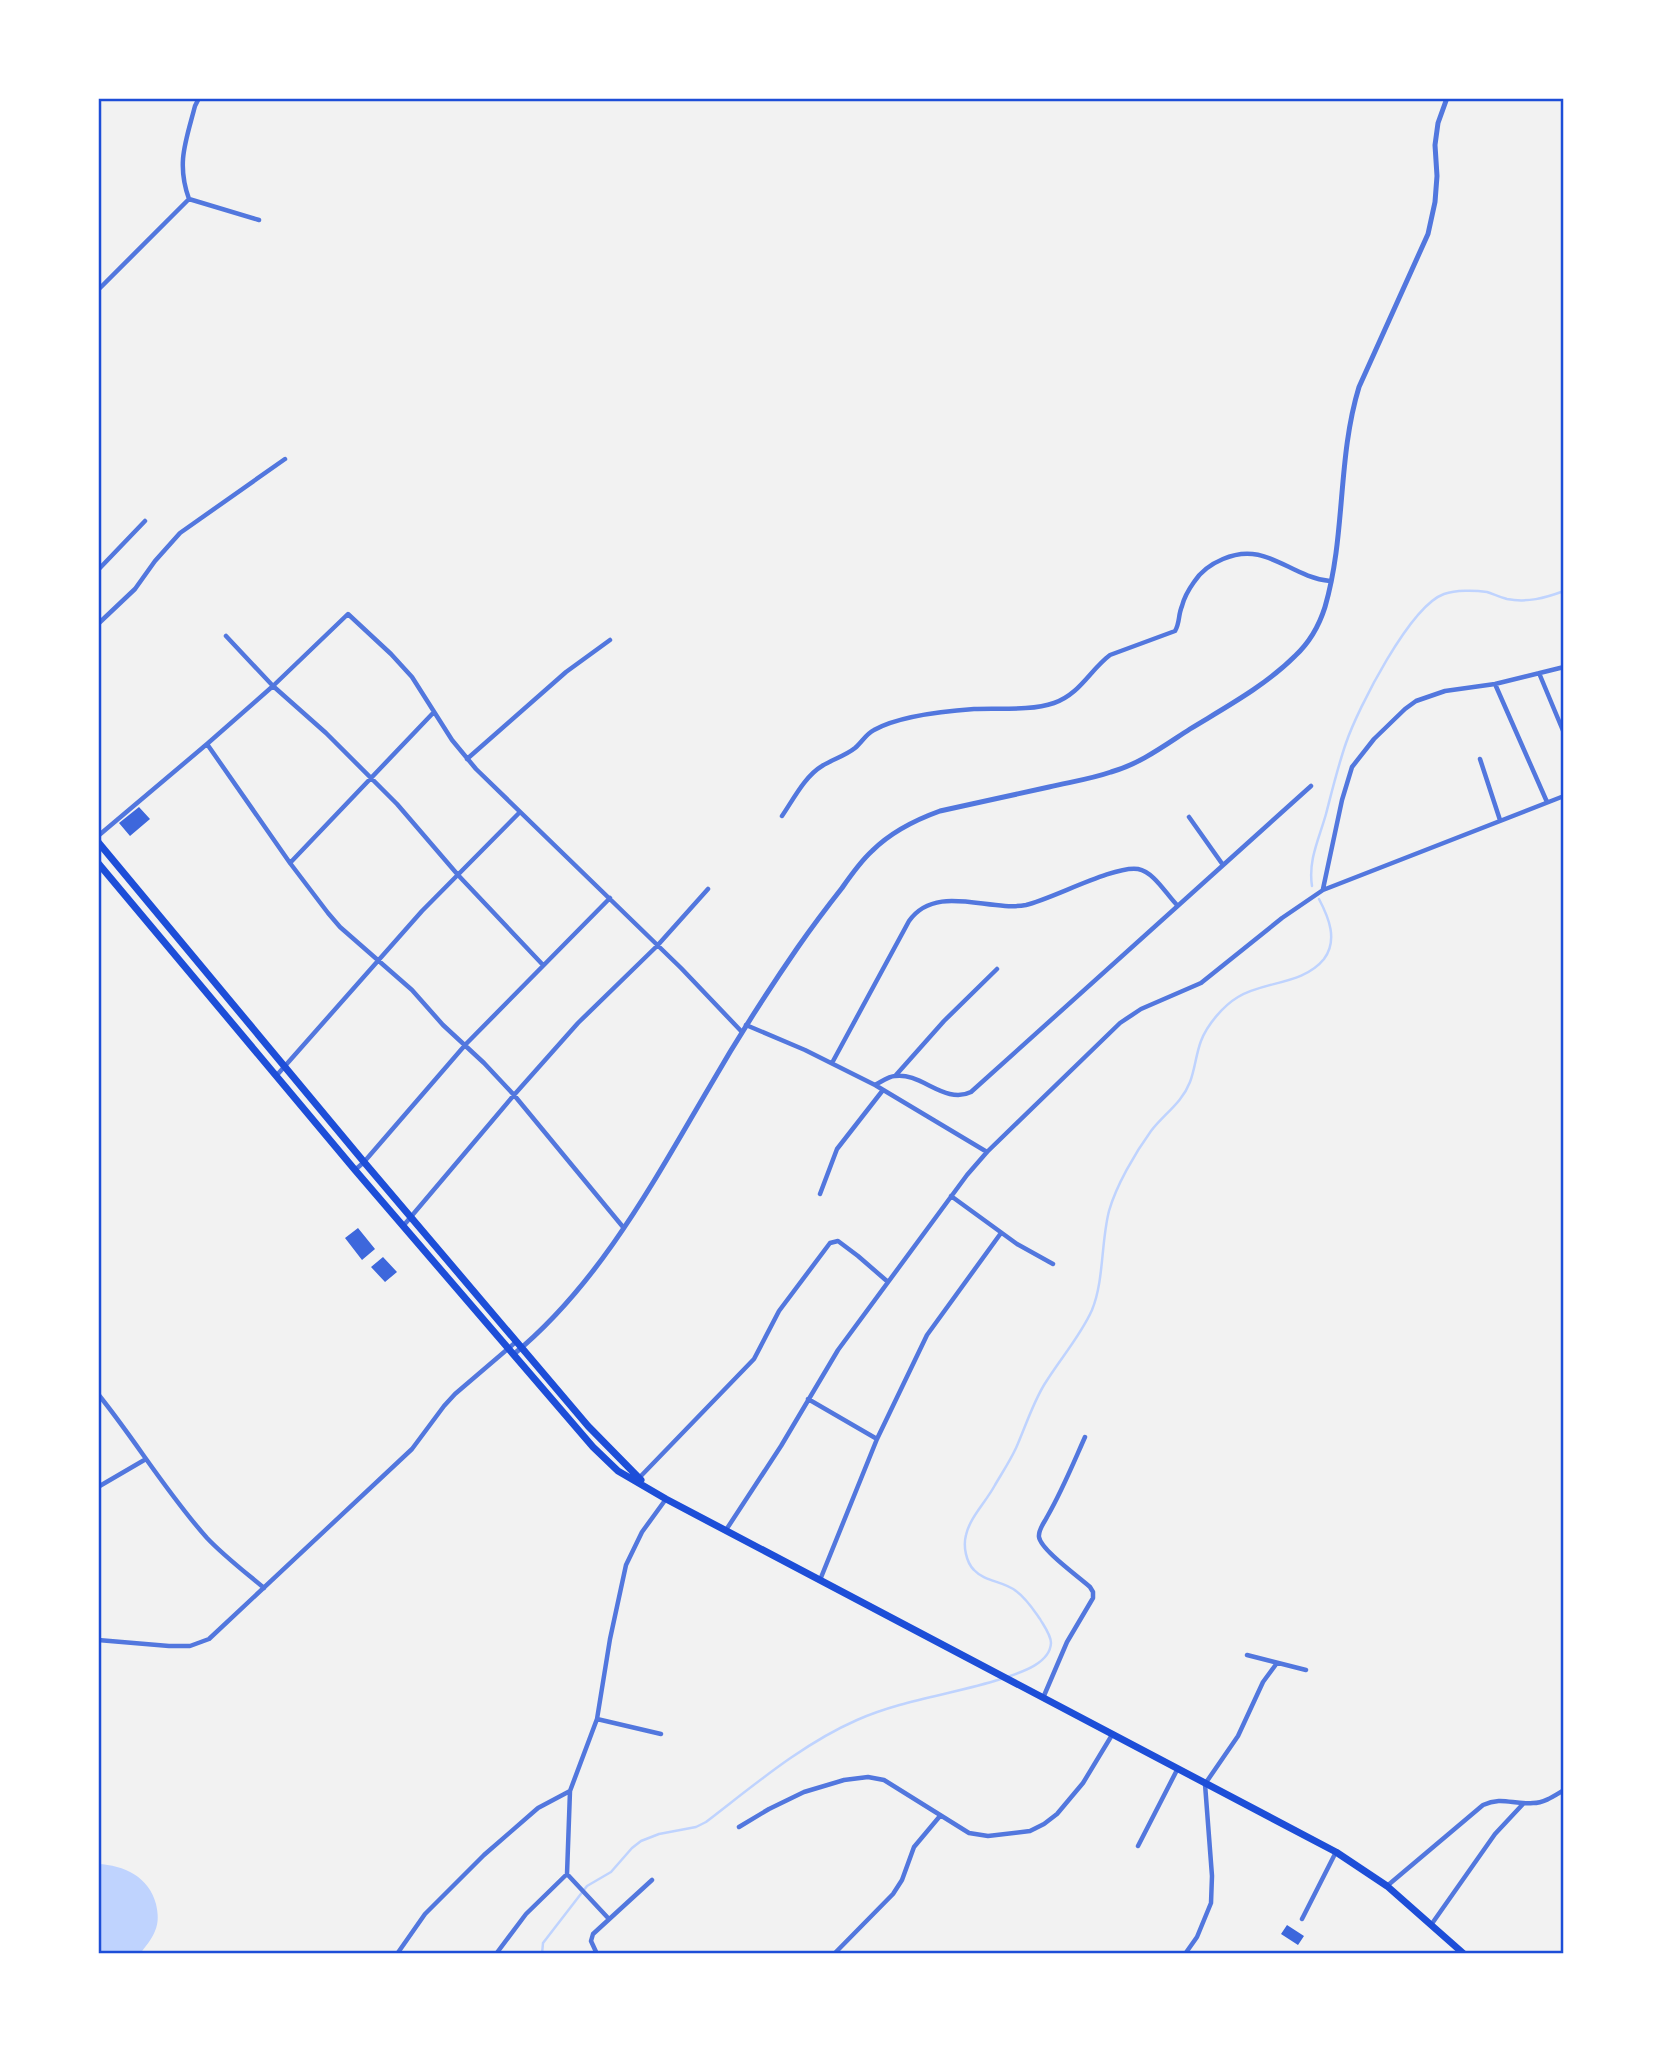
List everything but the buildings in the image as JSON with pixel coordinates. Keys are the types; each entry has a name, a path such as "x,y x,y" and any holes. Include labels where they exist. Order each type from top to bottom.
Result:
{"highway":[{"path":"98,842 284,1068 588,1426 646,1486"},
{"path":"98,863 355,1170 564,1414 618,1471 1042,1699 1336,1852 1387,1885 1460,1953"}],"street":[{"path":"189,199 182,174 182,159 199,98"},
{"path":"98,1640 190,1646 209,1639 412,1448 455,1394 547,1325 569,1301 623,1227 668,1158 741,1032 824,912 860,864 883,841 921,818 940,811 1092,778 1140,760 1261,684 1308,642 1325,606 1330,581 1345,455 1359,387 1428,234 1435,202 1435,145 1438,123 1447,98"},
{"path":"189,199 259,220"},
{"path":"98,290 189,199"},
{"path":"98,624 135,589 180,533 285,458"},
{"path":"98,570 145,521"},
{"path":"782,816 820,766 856,747 877,728 940,713 1040,707 1068,697 1076,692 1110,655 1175,631 1182,606 1196,578 1224,558 1247,552 1258,554 1305,576 1330,581"},
{"path":"98,836 273,686 348,614 404,667 467,758 681,968 741,1032"},
{"path":"226,636 273,686 326,733 397,804 543,965"},
{"path":"467,758 566,672 610,640"},
{"path":"1323,890 1342,800 1352,767 1361,754 1405,709 1416,701 1445,691 1495,684 1564,667"},
{"path":"1539,673 1564,733"},
{"path":"1495,684 1547,802"},
{"path":"290,863 434,712"},
{"path":"207,744 290,863 340,926 412,990 443,1025 466,1044 514,1095 623,1227"},
{"path":"1480,759 1500,820"},
{"path":"895,1076 913,1079 958,1096 971,1092 1311,786"},
{"path":"726,1530 781,1446 838,1350 951,1196 987,1152 1120,1023 1141,1009 1201,983 1282,918 1323,890 1564,796"},
{"path":"277,1075 422,911 520,812"},
{"path":"1189,817 1223,865"},
{"path":"832,1063 909,921 923,906 956,901 1027,905 1118,872 1137,869 1151,877 1177,905"},
{"path":"403,1226 597,1002 657,946 708,889"},
{"path":"355,1170 466,1044 610,898"},
{"path":"874,1085 895,1076 944,1021 997,969"},
{"path":"746,1025 874,1085 987,1152"},
{"path":"820,1194 837,1149 883,1090"},
{"path":"951,1196 1032,1254 1053,1264"},
{"path":"820,1580 877,1439 927,1335 1001,1233"},
{"path":"639,1478 754,1359 779,1311 830,1243 838,1241 847,1247 888,1282"},
{"path":"98,1394 177,1503 209,1540 264,1588"},
{"path":"808,1399 877,1439"},
{"path":"1042,1699 1068,1642 1093,1598 1090,1587 1049,1551 1039,1537 1085,1437"},
{"path":"98,1488 146,1459"},
{"path":"496,1954 526,1914 567,1874 570,1791 597,1719 626,1565 642,1532 666,1499"},
{"path":"1247,1655 1306,1670"},
{"path":"1185,1954 1197,1937 1211,1903 1213,1876 1205,1784 1238,1736 1258,1691 1277,1663"},
{"path":"597,1719 661,1734"},
{"path":"739,1827 804,1792 844,1780 867,1777 884,1780 969,1833 988,1836 1030,1831 1057,1814 1083,1783 1112,1735"},
{"path":"1138,1846 1177,1770"},
{"path":"1387,1885 1483,1805 1503,1800 1541,1802 1564,1790"},
{"path":"397,1954 425,1914 474,1864 538,1808 570,1791"},
{"path":"1431,1925 1495,1834 1524,1803"},
{"path":"834,1954 893,1894 902,1880 914,1847 940,1816"},
{"path":"1302,1919 1336,1852"},
{"path":"567,1874 609,1919"},
{"path":"597,1954 591,1938 652,1880"}],"water":[{"path":"98,1864 117,1867 134,1874 148,1886 153,1895 157,1924 140,1954 98,1954"}],"waterway":[{"path":"1312,886 1315,850 1352,727 1373,684 1416,617 1431,602 1444,594 1454,592 1487,592 1507,599 1529,600 1564,591"},
{"path":"1007,1677 1041,1661 1049,1650 1051,1640 1040,1619 1020,1594 1006,1585 978,1574 971,1567 965,1549 968,1528 1011,1458 1044,1385 1082,1330 1092,1310 1099,1287 1109,1211 1127,1170 1151,1131 1187,1089 1201,1041 1211,1022 1221,1011 1238,997 1305,974 1324,959 1331,944 1331,937 1329,921 1319,899"},
{"path":"542,1954 543,1943 587,1886 611,1872 641,1841 706,1822 797,1753 857,1720 892,1707 1001,1679"}]}
